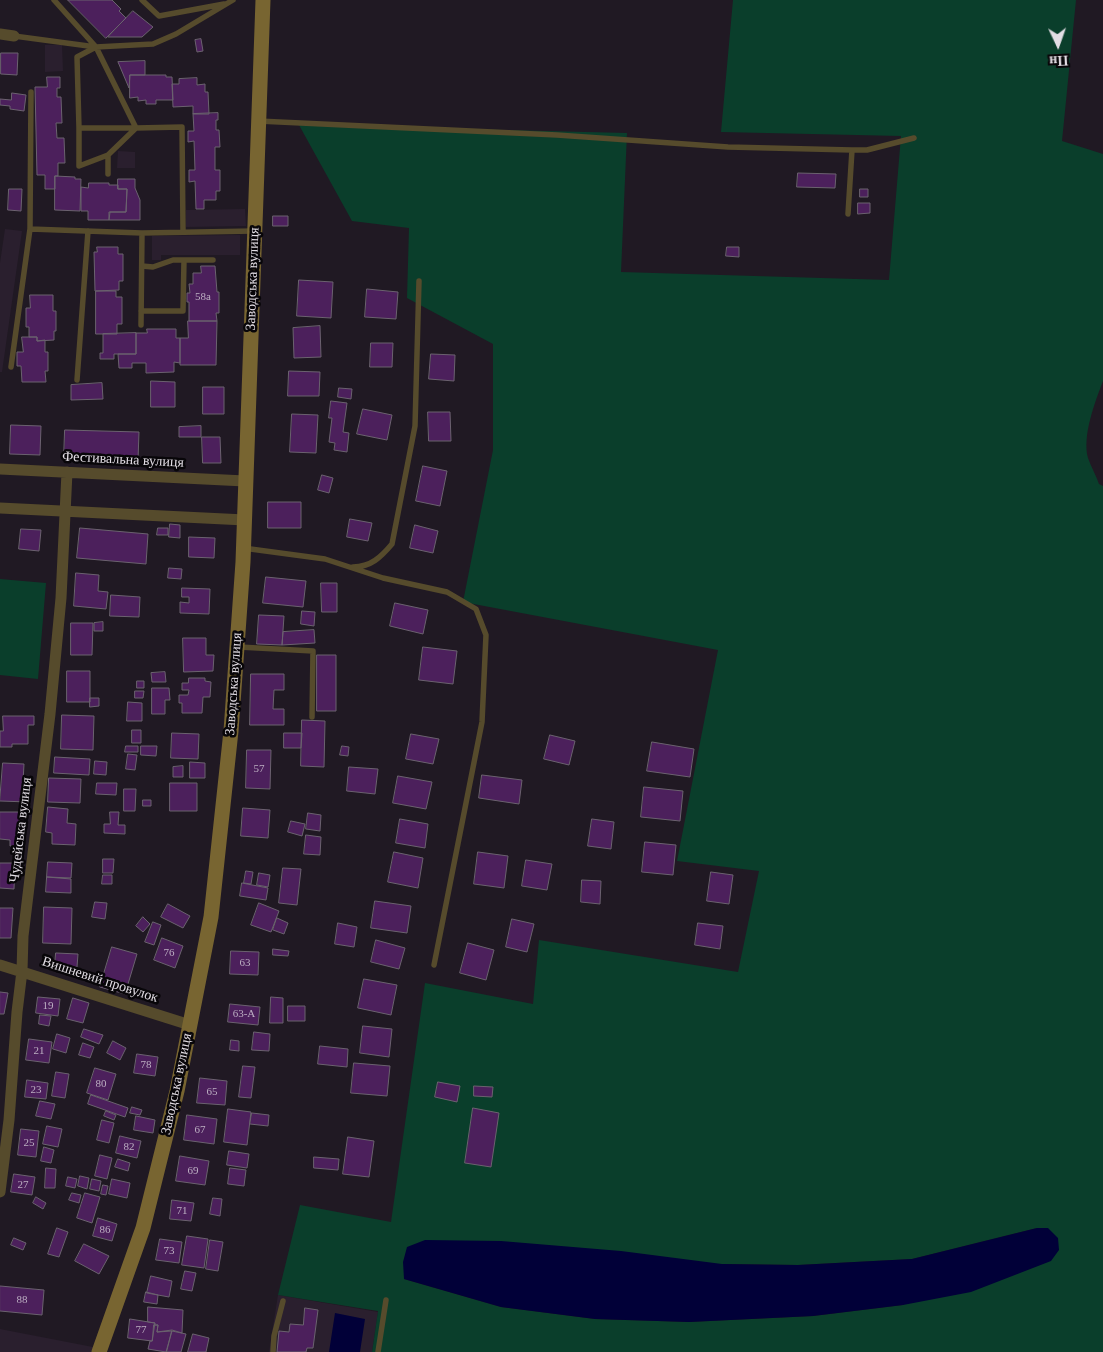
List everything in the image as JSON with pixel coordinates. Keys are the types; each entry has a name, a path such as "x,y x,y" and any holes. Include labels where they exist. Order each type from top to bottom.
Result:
{"main road":[{"name":"Заводська вулиця","path":"100,1352 143,1228 178,1091 211,917 231,731 244,548 263,0"}],"street":[{"path":"0,34 14,36"},
{"name":"Фестивальна вулиця","path":"0,469 245,481"},
{"name":"Чудейська вулиця","path":"0,1192 9,1120 24,936 60,617 67,472"},
{"path":"0,508 245,520"},
{"name":"Вишневий провулок","path":"0,966 22,971 190,1025"}],"lane":[{"path":"54,0 96,48 136,128"},
{"path":"142,0 159,16 231,2"},
{"path":"14,36 96,48 153,44 176,34 231,2"},
{"path":"96,48 77,57 79,166 108,155 136,128"},
{"path":"11,367 28,257 31,92"},
{"path":"258,121 728,146 852,150 866,150 914,138"},
{"path":"79,128 182,128 183,232"},
{"path":"848,214 852,150"},
{"path":"108,155 108,174"},
{"path":"30,229 142,233 254,231"},
{"path":"77,380 88,231"},
{"path":"140,325 142,233"},
{"path":"142,266 153,267 173,260 214,260"},
{"path":"141,311 183,311 184,260"},
{"path":"345,567 366,566 380,558 392,544 415,426 418,282"},
{"path":"244,548 325,559 383,578 447,592 476,609 486,635 482,722 434,965"},
{"path":"237,647 313,651 312,717"},
{"path":"378,1352 386,1300"},
{"path":"273,1352 274,1336 283,1301"}],"shaded area":[{"path":"45,45 62,45 63,71 45,72"},
{"path":"118,151 135,152 135,168 117,168"},
{"path":"245,209 246,226 186,227 186,210"},
{"path":"5,229 22,231 2,372 0,372 0,263"},
{"path":"240,235 240,255 161,255 161,260 152,260 152,236"},
{"path":"1037,1228 1048,1228 1058,1238 1059,1250 1051,1261 971,1292 903,1305 813,1316 689,1322 595,1319 501,1307 404,1279 403,1262 407,1247 425,1240 501,1241 621,1251 722,1264 798,1265 912,1259"},
{"path":"278,1295 378,1312 372,1352 269,1352"},
{"path":"335,1313 365,1319 360,1352 329,1352"},
{"path":"0,1329 98,1348 96,1352 0,1352"}],"green space":[{"path":"733,0 1076,0 1062,141 1103,154 1103,381 1090,419 1087,449 1088,458 1099,484 1103,486 1103,1352 372,1352 378,1311 278,1295 300,1205 391,1222 425,983 533,1004 539,940 738,972 759,871 677,861 718,650 463,602 493,450 493,344 407,298 409,228 352,221 299,125 627,133 621,272 889,280 901,136 721,132","holes":["1037,1228 903,1305 813,1316 689,1322 595,1319 501,1307 404,1279 722,1264 798,1265 912,1259"]},
{"path":"0,579 46,583 38,679 0,675"}],"building":[{"path":"68,0 112,0 121,9 119,11 126,18 106,38"},
{"path":"133,11 153,27 142,37 108,37"},
{"path":"201,39 203,51 197,52 195,40"},
{"path":"1,53 18,53 17,75 1,74"},
{"path":"145,61 145,75 130,75 129,88 118,62"},
{"path":"130,75 166,75 166,77 172,77 173,100 156,100 156,104 146,104 146,100 138,101 138,97 130,98"},
{"path":"47,77 60,77 60,88 57,88 57,97 61,97 62,123 56,123 57,138 64,138 65,163 58,163 55,189 45,189 45,175 37,175 35,87 47,87"},
{"path":"197,78 197,85 205,84 205,92 208,92 209,114 193,114 193,106 173,107 172,84 179,84 179,79"},
{"path":"12,93 26,95 24,111 0,105 0,99 11,100"},
{"path":"218,113 216,130 219,130 220,147 215,147 215,170 220,170 220,191 216,191 216,200 204,200 204,209 196,209 195,181 189,182 189,170 195,170 194,141 188,142 188,131 194,131 193,114"},
{"path":"798,173 836,174 835,188 797,187"},
{"path":"55,176 81,179 80,211 55,210"},
{"path":"118,179 135,179 135,188 140,200 140,220 109,220 110,212 126,212 127,189 118,189"},
{"path":"89,183 109,183 109,185 118,185 118,189 127,189 126,212 109,212 109,220 88,220 88,211 81,211 81,187 88,188"},
{"path":"9,189 22,189 21,211 8,210"},
{"path":"860,189 868,189 868,197 860,197"},
{"path":"858,203 870,203 870,213 858,214"},
{"path":"273,216 288,216 288,226 273,226"},
{"path":"97,247 118,247 118,254 123,254 123,281 119,281 119,290 95,291 94,252 97,252"},
{"path":"727,247 739,247 739,257 726,256"},
{"path":"201,266 215,266 217,292 219,292 219,313 216,313 217,321 189,321 187,293 190,293 189,284 193,284 193,273 201,273"},
{"path":"299,280 333,282 331,318 297,316"},
{"path":"367,289 398,292 396,319 365,317"},
{"path":"96,291 116,291 116,297 122,297 122,324 117,324 117,334 96,334"},
{"path":"30,295 53,295 53,311 56,311 54,340 37,341 37,337 29,337 29,327 26,327 26,308 30,308"},
{"path":"188,321 217,321 216,365 180,365 180,338 188,338"},
{"path":"320,326 321,357 294,358 293,328"},
{"path":"147,329 176,329 176,338 180,338 180,363 174,362 174,372 146,373 146,363 132,363 132,368 119,368 118,354 136,354 136,333 147,333"},
{"path":"136,333 136,354 114,354 114,359 100,359 100,353 103,353 103,334"},
{"path":"22,337 37,337 37,341 45,340 45,352 48,352 48,371 45,371 46,382 22,382 21,366 17,366 17,352 23,352"},
{"path":"371,343 393,343 392,367 370,367"},
{"path":"431,354 455,355 454,381 429,379"},
{"path":"289,371 320,372 319,396 288,396"},
{"path":"151,381 175,382 175,407 151,407"},
{"path":"102,383 103,399 71,400 71,385"},
{"path":"203,387 224,387 224,414 203,414"},
{"path":"339,388 352,389 351,399 338,397"},
{"path":"331,401 347,403 343,432 349,433 347,452 334,450 335,443 329,442 332,418 329,418"},
{"path":"363,409 392,415 387,440 357,434"},
{"path":"428,412 450,412 451,441 429,441"},
{"path":"292,414 318,415 316,453 290,452"},
{"path":"11,425 41,426 40,455 10,454"},
{"path":"201,426 201,437 179,437 179,427"},
{"path":"65,430 139,432 138,460 64,458"},
{"path":"202,437 220,437 221,463 203,463"},
{"path":"423,466 447,471 440,506 416,501"},
{"path":"322,475 333,478 329,493 318,490"},
{"path":"268,502 301,502 301,528 268,528"},
{"path":"350,519 372,523 368,541 347,537"},
{"path":"170,524 180,525 180,538 169,537"},
{"path":"415,525 438,531 433,553 410,548"},
{"path":"80,528 148,534 146,564 77,558"},
{"path":"158,528 168,528 168,535 157,535"},
{"path":"21,529 41,530 39,551 19,549"},
{"path":"189,537 215,538 214,558 189,557"},
{"path":"169,568 182,569 181,579 168,578"},
{"path":"76,573 99,575 98,591 108,592 106,609 74,606"},
{"path":"266,577 306,581 303,607 263,603"},
{"path":"321,583 337,583 337,612 322,612"},
{"path":"182,588 210,589 209,614 180,613 180,602 189,603 189,597 182,597"},
{"path":"111,595 140,597 139,617 110,616"},
{"path":"395,603 428,610 423,634 390,626"},
{"path":"302,611 315,612 314,626 301,624"},
{"path":"259,615 284,616 282,645 257,644"},
{"path":"103,622 103,631 94,631 94,623"},
{"path":"71,623 93,623 92,655 71,655"},
{"path":"314,630 315,643 282,645 283,632"},
{"path":"183,638 206,638 206,655 214,655 213,671 184,672"},
{"path":"423,647 457,651 453,684 419,680"},
{"path":"317,655 336,655 336,711 317,711"},
{"path":"67,671 90,671 90,702 67,702"},
{"path":"165,672 166,682 152,682 151,673"},
{"path":"251,674 284,674 284,690 274,690 273,709 284,709 284,725 250,725"},
{"path":"189,678 205,678 205,681 211,682 210,697 203,697 202,713 182,713 182,703 179,703 179,695 188,695 189,690 182,690 182,683 188,683"},
{"path":"137,681 144,681 144,688 137,688"},
{"path":"152,688 169,688 170,700 165,700 165,714 152,714"},
{"path":"135,691 144,691 143,698 135,698"},
{"path":"90,698 99,698 99,706 90,707"},
{"path":"128,702 142,703 142,721 127,721"},
{"path":"62,715 94,716 93,750 61,749"},
{"path":"3,716 34,716 34,725 28,725 28,744 12,744 12,747 0,747 0,731 3,731"},
{"path":"302,720 325,721 324,767 301,766"},
{"path":"132,730 141,730 141,743 132,743"},
{"path":"172,733 199,734 198,759 171,758"},
{"path":"284,733 302,733 301,748 284,748"},
{"path":"411,734 439,739 433,764 406,759"},
{"path":"550,735 575,741 569,765 544,759"},
{"path":"652,742 694,749 690,777 647,771"},
{"path":"126,746 138,746 138,752 125,752"},
{"path":"141,746 157,746 156,756 141,755"},
{"path":"342,746 349,747 348,756 340,755"},
{"path":"247,750 271,750 270,789 246,788"},
{"path":"128,754 137,755 135,770 126,769"},
{"path":"55,757 90,759 89,775 54,773"},
{"path":"95,761 107,762 106,775 94,774"},
{"path":"190,762 205,763 205,778 190,778"},
{"path":"3,763 24,764 23,782 28,782 28,802 0,801"},
{"path":"183,766 183,777 173,777 173,767"},
{"path":"349,767 378,769 375,794 347,791"},
{"path":"482,775 522,780 519,804 479,798"},
{"path":"398,776 432,782 426,809 393,803"},
{"path":"49,778 81,779 80,803 48,802"},
{"path":"97,783 117,783 116,795 96,794"},
{"path":"170,783 197,783 197,811 170,811"},
{"path":"644,787 683,791 680,821 641,817"},
{"path":"124,789 136,789 135,811 124,811"},
{"path":"143,800 151,800 151,806 143,806"},
{"path":"48,807 68,809 67,823 76,824 75,845 52,844 52,833 46,832"},
{"path":"243,808 270,810 268,838 241,836"},
{"path":"0,812 20,812 19,846 10,846 10,840 0,839"},
{"path":"110,812 119,812 118,825 125,825 125,834 104,833 104,824 110,824"},
{"path":"308,813 321,815 320,831 306,829"},
{"path":"400,819 428,824 425,848 396,843"},
{"path":"592,819 614,822 611,849 588,846"},
{"path":"291,821 305,824 302,836 288,832"},
{"path":"306,835 321,837 320,855 304,854"},
{"path":"645,842 676,845 673,875 642,872"},
{"path":"394,852 423,858 418,888 388,882"},
{"path":"478,852 508,856 504,888 474,884"},
{"path":"103,859 114,859 113,873 103,873"},
{"path":"526,860 552,864 547,890 522,886"},
{"path":"48,862 72,863 71,878 47,877"},
{"path":"0,863 15,863 14,889 0,888"},
{"path":"283,868 301,869 297,905 279,903"},
{"path":"246,871 253,872 251,884 244,883"},
{"path":"711,872 733,875 729,904 707,901"},
{"path":"259,873 270,875 268,887 257,885"},
{"path":"103,875 112,875 112,884 102,884"},
{"path":"47,877 71,879 71,893 46,892"},
{"path":"582,880 601,881 600,904 581,902"},
{"path":"242,883 268,888 266,900 240,896"},
{"path":"375,901 411,906 407,933 371,928"},
{"path":"95,902 107,903 105,919 92,917"},
{"path":"259,903 279,911 271,932 251,925"},
{"path":"168,904 190,916 183,928 161,917"},
{"path":"44,907 72,908 71,944 43,943"},
{"path":"0,908 13,908 11,938 0,938"},
{"path":"143,917 150,924 143,932 136,926"},
{"path":"277,918 288,923 284,934 273,930"},
{"path":"512,919 534,924 527,952 506,947"},
{"path":"153,922 161,925 154,945 145,942"},
{"path":"338,923 357,927 354,947 335,944"},
{"path":"698,923 723,926 720,949 695,945"},
{"path":"162,938 183,946 175,968 154,960"},
{"path":"376,940 405,948 399,969 371,962"},
{"path":"468,943 494,950 486,980 460,973"},
{"path":"112,947 137,954 125,994 100,987"},
{"path":"273,949 289,951 288,956 273,955"},
{"path":"231,951 259,952 258,975 230,974"},
{"path":"56,953 78,954 77,967 55,965"},
{"path":"364,979 397,985 391,1015 358,1008"},
{"path":"0,992 8,993 4,1014 0,1014"},
{"path":"38,997 60,999 58,1016 36,1013"},
{"path":"271,997 283,998 283,1023 270,1023"},
{"path":"73,998 89,1003 83,1023 67,1019"},
{"path":"230,1004 260,1007 258,1025 228,1022"},
{"path":"288,1006 305,1006 305,1021 288,1021"},
{"path":"40,1015 51,1016 49,1026 39,1024"},
{"path":"363,1026 392,1029 389,1057 360,1053"},
{"path":"84,1029 103,1035 99,1044 81,1037"},
{"path":"254,1032 270,1034 269,1051 252,1050"},
{"path":"57,1034 70,1038 66,1053 53,1049"},
{"path":"29,1039 52,1042 49,1063 26,1060"},
{"path":"231,1040 239,1041 239,1051 230,1050"},
{"path":"113,1041 126,1048 120,1060 107,1053"},
{"path":"83,1043 94,1047 90,1058 79,1055"},
{"path":"320,1046 348,1049 347,1067 318,1064"},
{"path":"137,1054 158,1057 155,1076 134,1073"},
{"path":"354,1063 390,1066 387,1096 351,1093"},
{"path":"243,1066 255,1067 251,1098 239,1097"},
{"path":"95,1068 116,1074 108,1100 87,1093"},
{"path":"56,1072 69,1074 65,1098 52,1096"},
{"path":"200,1078 227,1081 225,1105 197,1103"},
{"path":"27,1080 48,1083 46,1099 25,1097"},
{"path":"438,1082 460,1086 457,1102 435,1097"},
{"path":"474,1086 493,1087 492,1097 474,1096"},
{"path":"91,1095 128,1108 125,1117 88,1104"},
{"path":"40,1101 55,1104 51,1119 36,1116"},
{"path":"132,1107 142,1110 140,1115 130,1113"},
{"path":"473,1108 499,1113 491,1167 465,1163"},
{"path":"228,1109 251,1112 247,1145 224,1142"},
{"path":"106,1111 116,1115 114,1120 104,1116"},
{"path":"252,1113 269,1115 268,1126 250,1124"},
{"path":"187,1115 217,1119 214,1144 184,1140"},
{"path":"136,1116 155,1120 153,1133 134,1130"},
{"path":"102,1120 114,1123 109,1143 97,1140"},
{"path":"47,1126 62,1129 58,1147 43,1144"},
{"path":"21,1129 39,1131 36,1157 18,1155"},
{"path":"120,1136 141,1141 137,1158 116,1153"},
{"path":"348,1137 374,1141 369,1177 343,1174"},
{"path":"44,1147 54,1150 51,1163 41,1161"},
{"path":"229,1151 249,1154 247,1168 227,1165"},
{"path":"100,1155 112,1158 107,1179 95,1176"},
{"path":"180,1156 209,1161 205,1185 176,1181"},
{"path":"314,1157 339,1159 338,1170 314,1168"},
{"path":"118,1159 130,1163 128,1171 115,1167"},
{"path":"46,1168 56,1169 55,1188 45,1188"},
{"path":"230,1168 246,1170 244,1186 228,1184"},
{"path":"14,1174 35,1177 32,1195 11,1192"},
{"path":"80,1176 89,1178 87,1189 78,1186"},
{"path":"68,1177 77,1179 75,1188 66,1186"},
{"path":"92,1179 101,1181 99,1191 90,1189"},
{"path":"112,1179 130,1183 127,1198 109,1194"},
{"path":"103,1185 108,1186 106,1195 101,1194"},
{"path":"72,1193 81,1195 79,1203 69,1200"},
{"path":"85,1193 100,1197 92,1223 77,1218"},
{"path":"36,1197 46,1203 43,1209 33,1203"},
{"path":"213,1198 222,1199 220,1216 210,1214"},
{"path":"172,1200 194,1203 191,1221 170,1219"},
{"path":"98,1218 117,1224 112,1241 93,1236"},
{"path":"57,1228 68,1232 59,1257 48,1254"},
{"path":"187,1236 208,1239 204,1268 182,1265"},
{"path":"14,1238 26,1243 23,1250 11,1245"},
{"path":"160,1239 182,1242 179,1263 156,1260"},
{"path":"210,1240 223,1242 218,1271 206,1269"},
{"path":"84,1244 109,1256 99,1274 75,1261"},
{"path":"185,1271 196,1273 192,1291 181,1289"},
{"path":"151,1276 172,1281 169,1297 147,1293"},
{"path":"0,1286 44,1290 42,1315 0,1311"},
{"path":"146,1292 158,1295 157,1304 144,1302"},
{"path":"148,1307 183,1310 182,1333 172,1330 157,1332 158,1325 148,1322"},
{"path":"305,1308 318,1310 313,1348 307,1348 306,1352 277,1352 279,1331 289,1332 290,1324 303,1325"},
{"path":"130,1319 155,1323 152,1341 128,1338"},
{"path":"154,1325 158,1325 157,1332 172,1331 166,1352 148,1349 150,1341 152,1341"},
{"path":"172,1331 186,1334 181,1352 167,1352"},
{"path":"193,1334 209,1338 206,1352 188,1352"}]}
